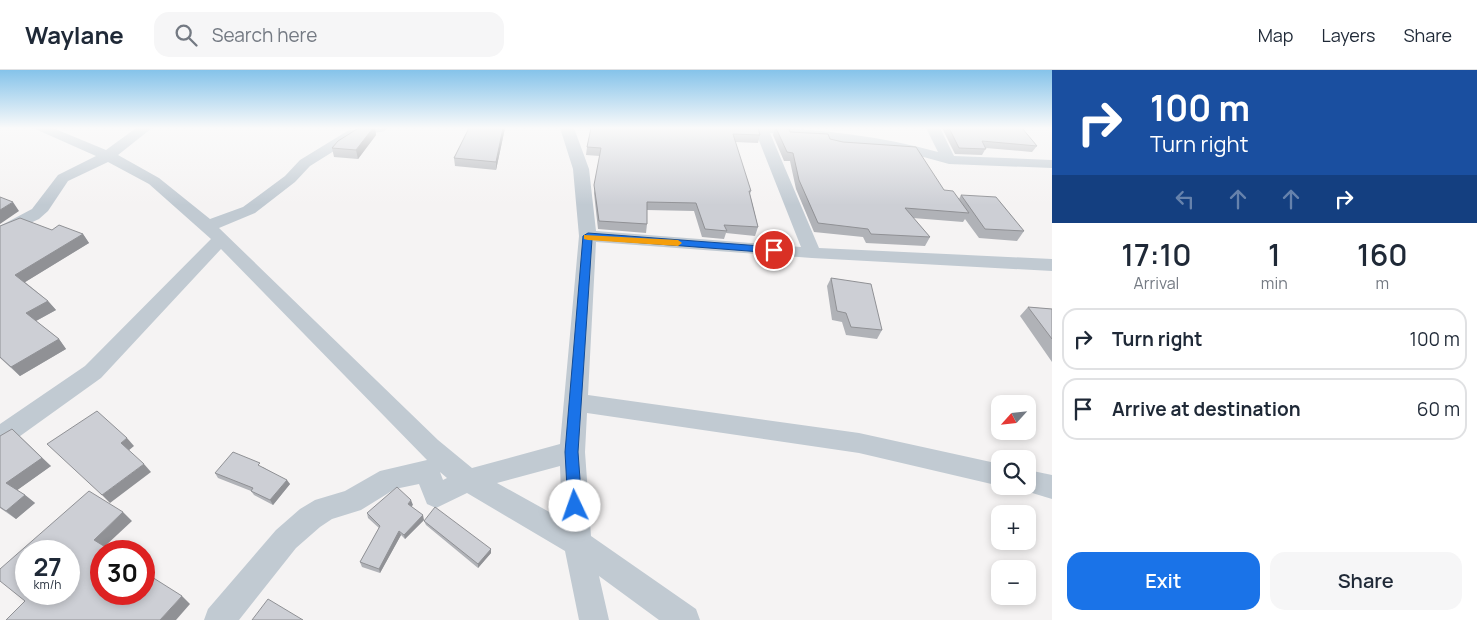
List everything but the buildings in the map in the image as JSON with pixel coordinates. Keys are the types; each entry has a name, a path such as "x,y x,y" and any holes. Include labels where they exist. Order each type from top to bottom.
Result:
{"street":[{"path":"102,154 162,186 214,233 391,410 468,480 577,543 685,620"},
{"path":"0,232 31,218 41,209 57,183 63,178 111,154"},
{"path":"0,437 93,372 214,233 249,210 290,179 306,163 321,154"},
{"path":"576,154 582,169 588,236 572,452 577,543 594,620"},
{"path":"772,154 812,253"},
{"path":"924,154 948,160 1052,164"},
{"path":"945,154 948,160"},
{"path":"588,236 812,253 1052,266"},
{"path":"575,402 859,443 991,473"},
{"path":"219,620 286,539 310,518 326,509 352,501 389,479 427,471 436,496 468,480 572,452"},
{"path":"1036,483 1052,487"}],"slow traffic":[{"path":"588,237 678,243"}],"route":[{"path":"575,506 572,452 588,236 774,250"}]}
